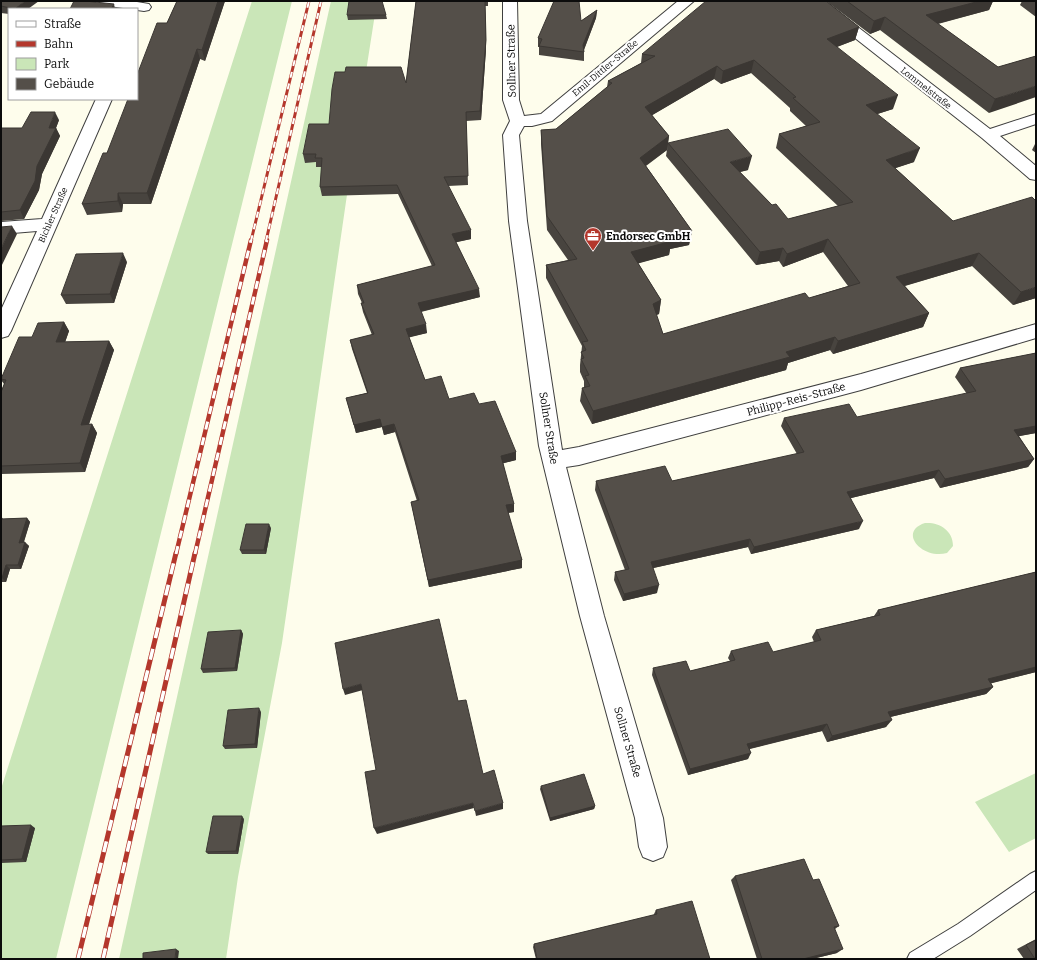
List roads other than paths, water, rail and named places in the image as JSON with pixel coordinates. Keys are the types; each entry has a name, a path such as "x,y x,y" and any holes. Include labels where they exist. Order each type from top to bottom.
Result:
{"street":[{"path":"102,1 144,9"},
{"name":"Sollner Straße","path":"510,1 511,100 518,121 511,135 518,221 550,446 592,616 649,818 653,846"},
{"name":"Emil-Dittler-Straße","path":"518,121 532,121 546,118 687,1"},
{"name":"Lommelstraße","path":"815,1 988,135 1036,175"},
{"name":"Bichler Straße","path":"1,331 104,100"},
{"path":"988,135 1036,119"},
{"path":"1,228 49,224"},
{"name":"Philipp-Reis-Straße","path":"554,460 579,456 861,382 1036,331"}],"lane":[{"path":"916,959 964,930 1036,880"}],"railway":[{"path":"251,241 309,1"},
{"path":"266,241 321,1"},
{"path":"176,554 251,240"},
{"path":"195,554 267,240"},
{"path":"78,959 176,553"},
{"path":"103,959 195,553"}],"place":[{"name":"Endorsec GmbH","path":"593,251"}]}
